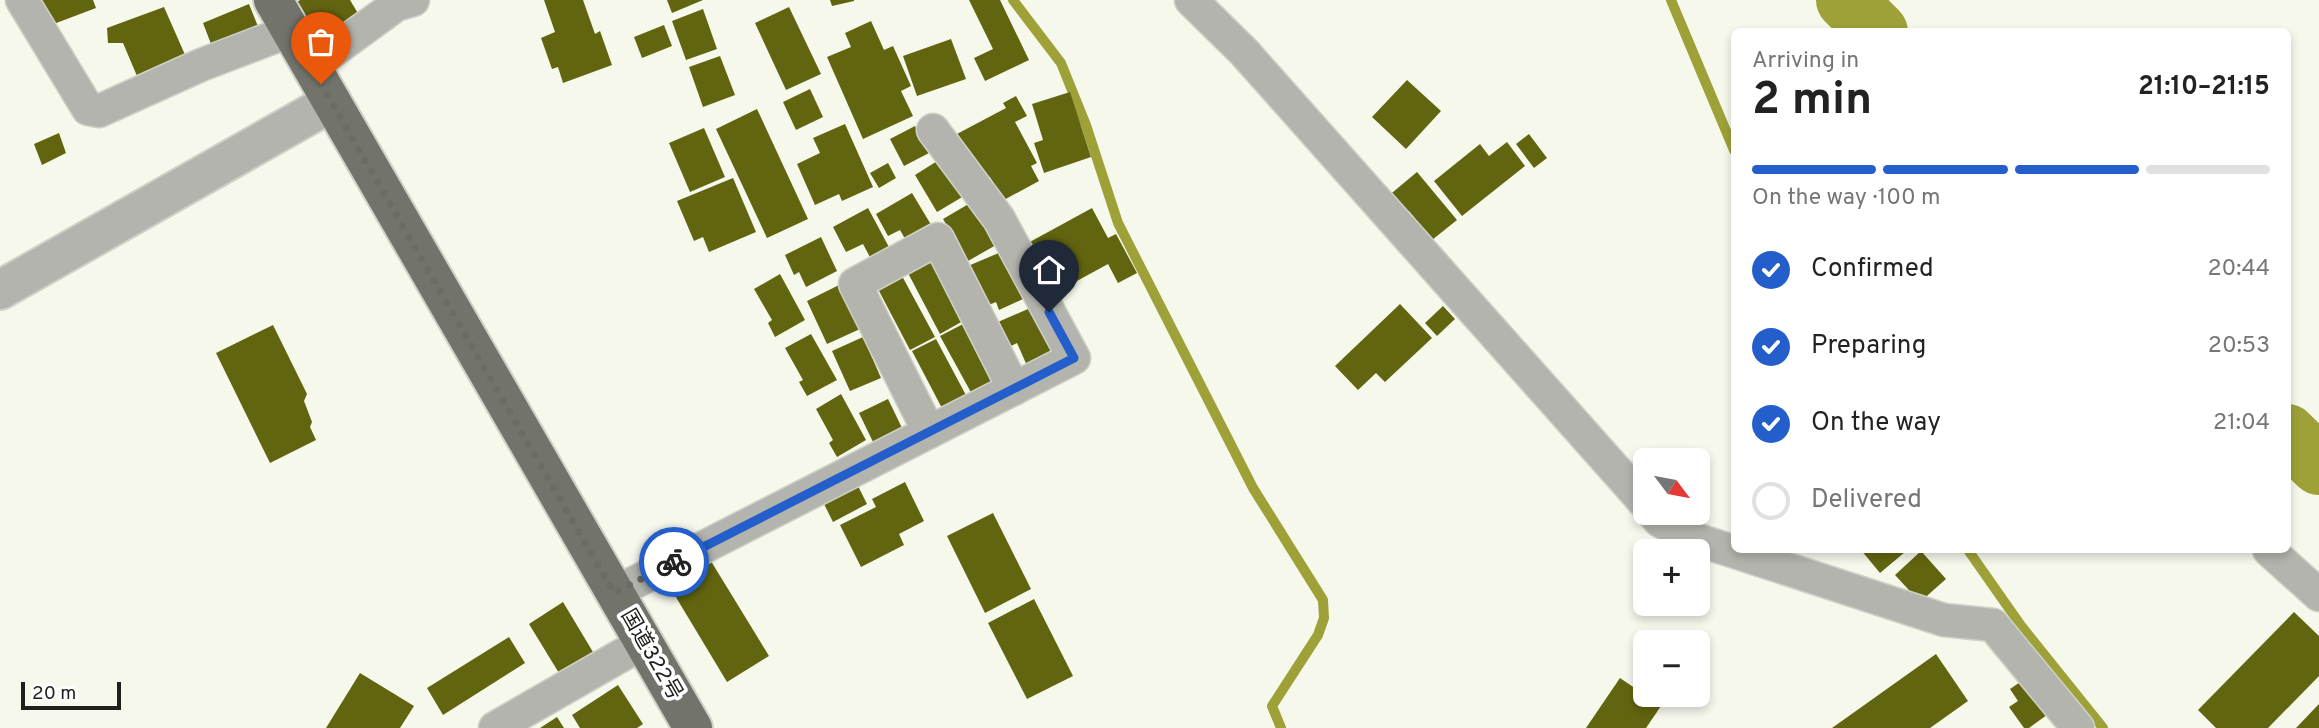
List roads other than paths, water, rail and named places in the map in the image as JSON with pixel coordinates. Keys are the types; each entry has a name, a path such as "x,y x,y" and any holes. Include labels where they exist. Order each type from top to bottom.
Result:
{"highway":[{"name":"国道322号","path":"281,15 643,643 688,726"}],"street":[{"path":"22,0 88,109 99,111 201,65 281,15"},
{"path":"311,67 396,5 414,0"},
{"path":"1191,0 1244,52 1633,489"},
{"path":"0,290 332,102"},
{"path":"614,593 1074,358 999,219 933,130"},
{"path":"929,432 855,284 938,239 1014,388"},
{"path":"1668,525 1695,539 1731,551"},
{"path":"1738,553 1944,620 1993,625 2078,728"},
{"path":"2272,553 2319,595"},
{"path":"495,728 643,643"}],"waterway":[{"path":"1013,0 1061,63 1086,125 1118,223 1253,488 1323,600 1324,618 1318,635 1272,706 1281,728"},
{"path":"1671,0 1731,143"},
{"path":"1846,0 1874,28"},
{"path":"2291,438 2319,465"},
{"path":"1970,553 2022,627 2103,728"}]}
